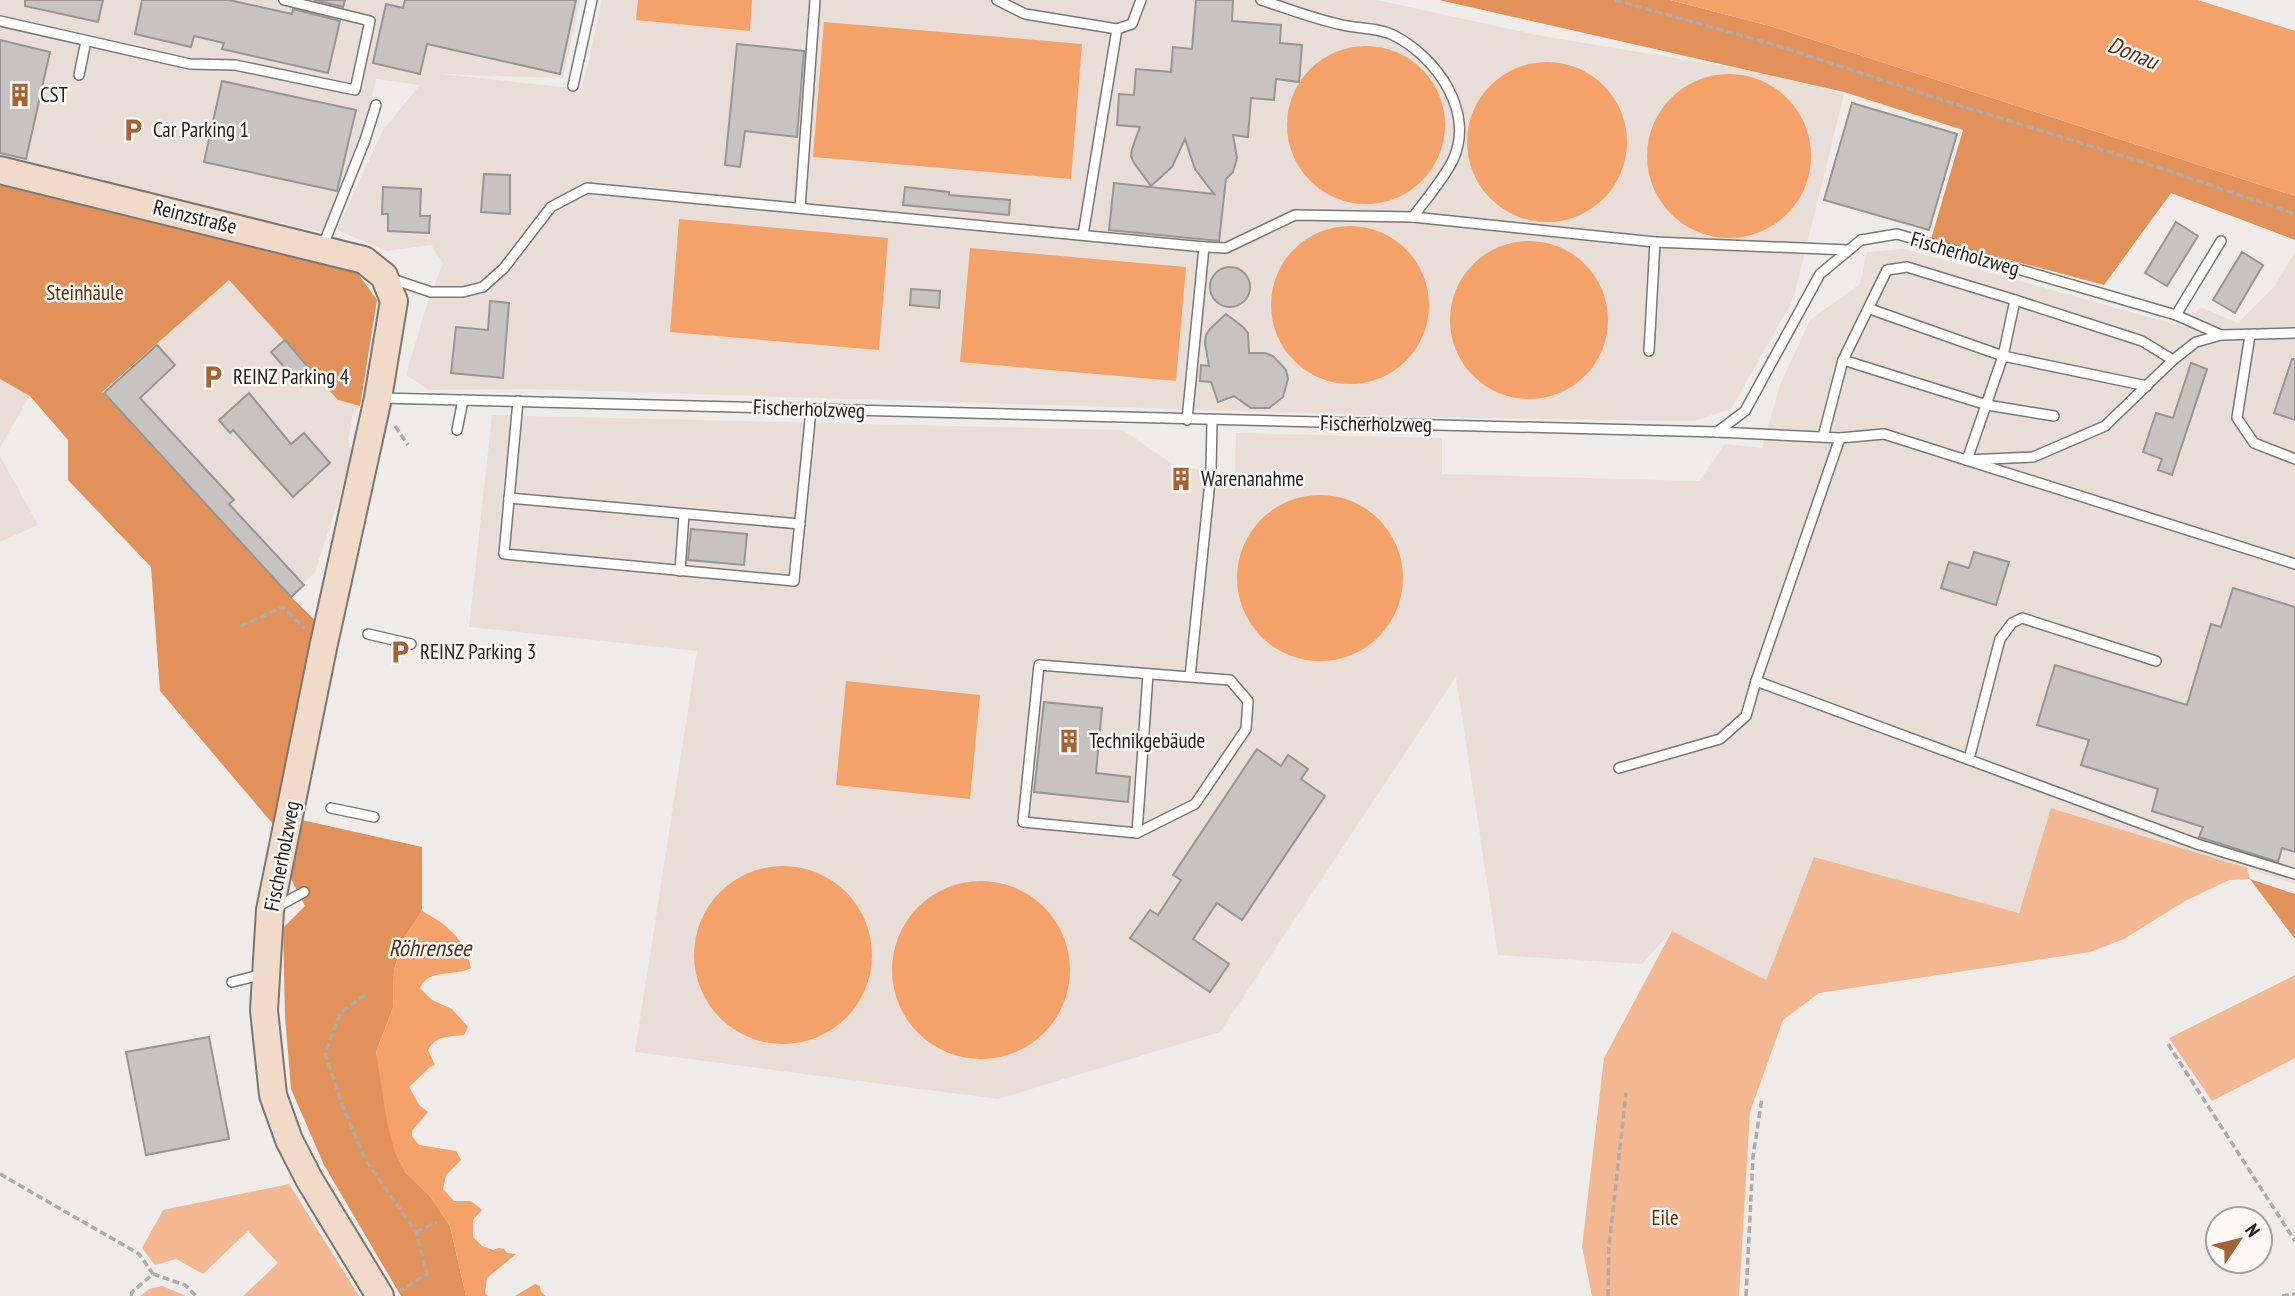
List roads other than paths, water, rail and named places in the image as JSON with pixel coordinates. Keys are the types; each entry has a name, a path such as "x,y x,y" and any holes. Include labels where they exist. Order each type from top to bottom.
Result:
{"street":[{"name":"Reinzstraße","path":"0,170 364,260 384,276"},
{"name":"Fischerholzweg","path":"380,1296 309,1179 289,1140 277,1107 267,1052 264,1010 270,910 323,648 378,398 394,301 384,276"}],"lane":[{"path":"0,21 190,64 235,65 355,90 370,21 284,0"},
{"path":"573,86 592,0"},
{"path":"800,208 815,0"},
{"path":"997,0 1025,14 1117,29 1132,24 1141,0"},
{"path":"1261,0 1337,24 1393,34 1422,54 1444,81 1458,111 1458,135 1453,159 1413,217"},
{"path":"1083,235 1117,29"},
{"path":"79,75 86,41"},
{"path":"322,249 365,140 376,104"},
{"path":"384,276 431,292 463,292 483,287 505,268 551,208 587,188 1204,247 1226,248 1295,215 1413,217 1655,242 1848,250"},
{"name":"Fischerholzweg","path":"378,398 1717,432 1745,411 1820,274 1861,240 1897,234 2176,315 2221,335"},
{"path":"1649,351 1655,242"},
{"path":"2176,315 2221,242"},
{"path":"1187,420 1204,247"},
{"path":"1823,438 1843,360 1887,270 1907,267 2015,300 2142,341 2173,360"},
{"path":"1966,460 2003,355 2015,300"},
{"path":"1870,309 2003,355 2147,386"},
{"path":"1966,460 2033,457 2105,426 2173,360 2196,342 2221,335 2295,333"},
{"path":"2250,335 2237,418 2253,443 2295,459"},
{"path":"1843,360 1987,405 2054,416"},
{"path":"457,430 463,400"},
{"path":"518,401 504,554 794,582 811,410"},
{"path":"1190,677 1212,421"},
{"path":"1717,432 1823,438 1884,433 2295,564"},
{"path":"1619,768 1720,739 1745,716 1840,438"},
{"path":"509,498 800,524"},
{"path":"680,571 684,514"},
{"path":"1969,760 2000,639 2012,623 2022,618 2156,661"},
{"path":"368,634 411,643"},
{"path":"1040,665 1190,677 1230,680 1248,701 1246,729 1195,804 1137,833 1023,821 1040,665"},
{"path":"1137,833 1148,674"},
{"path":"1756,681 2197,844 2295,874"},
{"path":"331,807 374,817"},
{"path":"270,910 304,892"},
{"path":"232,982 266,974"}],"water":[{"path":"638,0 752,0 750,31 636,20"},
{"name":"Donau","path":"1670,0 2198,0 2295,31 2295,196 1770,26"},
{"path":"824,22 1082,44 1071,179 813,157"},
{"path":"1366,46 1396,52 1422,69 1439,95 1445,125 1439,155 1422,181 1396,198 1366,204 1336,198 1310,181 1293,155 1287,125 1293,95 1310,69 1336,52"},
{"path":"1547,62 1578,68 1604,85 1621,111 1627,142 1621,173 1604,199 1578,216 1547,222 1516,216 1490,199 1473,173 1467,142 1473,111 1490,85 1516,68"},
{"path":"1729,74 1760,80 1787,98 1805,125 1811,156 1805,187 1787,214 1760,232 1729,238 1698,232 1671,214 1653,187 1647,156 1653,125 1671,98 1698,80"},
{"path":"679,219 888,238 879,350 670,332"},
{"path":"1350,226 1380,232 1406,249 1423,275 1429,305 1423,335 1406,361 1380,378 1350,384 1320,378 1294,361 1277,335 1271,305 1277,275 1294,249 1320,232"},
{"path":"1529,241 1559,247 1585,264 1602,290 1608,320 1602,350 1585,376 1559,393 1529,399 1499,393 1473,376 1456,350 1450,320 1456,290 1473,264 1499,247"},
{"path":"970,248 1186,267 1176,381 960,362"},
{"path":"1320,495 1352,502 1366,509 1378,520 1389,532 1396,546 1403,578 1396,610 1389,624 1378,636 1366,647 1352,654 1320,661 1288,654 1274,647 1262,636 1251,624 1244,610 1237,578 1244,546 1251,532 1262,520 1274,509 1288,502"},
{"path":"846,681 980,695 970,799 836,785"},
{"path":"783,866 817,873 846,892 865,921 872,955 865,989 846,1018 817,1037 783,1044 749,1037 720,1018 701,989 694,955 701,921 720,892 749,873"},
{"path":"981,881 1015,888 1044,907 1063,936 1070,970 1063,1004 1044,1033 1015,1052 981,1059 947,1052 918,1033 899,1004 892,970 899,936 918,907 947,888"},
{"name":"Röhrensee","path":"422,911 454,934 464,949 471,968 435,975 420,988 432,1000 452,1009 468,1027 464,1035 439,1039 428,1050 435,1065 409,1087 419,1105 428,1112 412,1131 412,1136 419,1145 456,1151 461,1160 446,1175 443,1189 454,1201 471,1201 482,1210 473,1220 473,1237 482,1246 493,1250 504,1249 507,1253 516,1254 487,1278 485,1293 488,1296 466,1296 450,1226 430,1196 405,1172 395,1153 387,1122 376,1052 393,1008 394,970 404,938"},
{"path":"535,1284 540,1286 541,1292 546,1296 515,1296"}],"place":[{"name":"CST","path":"20,95"},
{"name":"Car Parking 1","path":"133,130"},
{"name":"REINZ Parking 4","path":"213,377"},
{"name":"Warenanahme","path":"1181,479"},
{"name":"REINZ Parking 3","path":"400,652"},
{"name":"Technikgebäude","path":"1069,741"}],"park label":[{"name":"Steinhäule","path":"85,293"},
{"name":"Eile","path":"1665,1218"}]}
